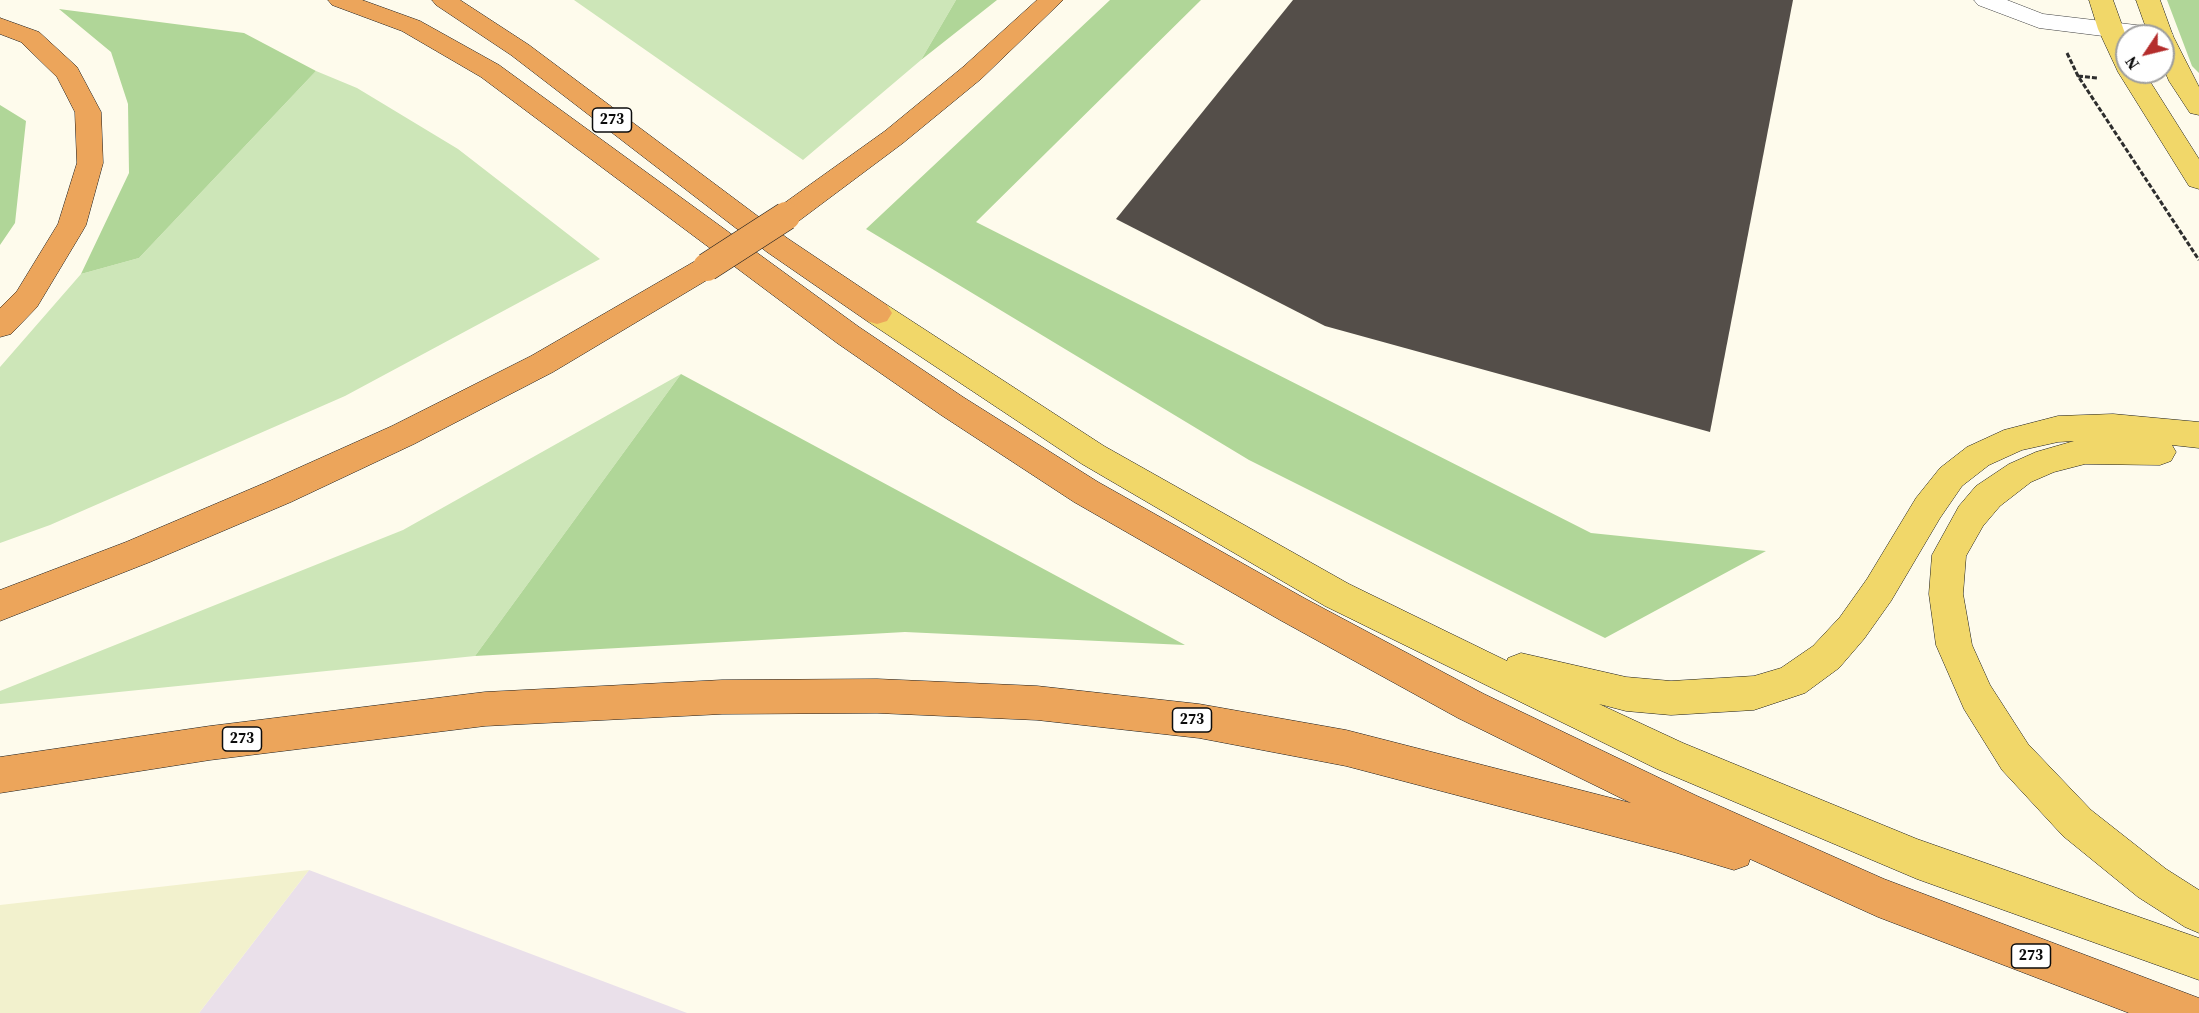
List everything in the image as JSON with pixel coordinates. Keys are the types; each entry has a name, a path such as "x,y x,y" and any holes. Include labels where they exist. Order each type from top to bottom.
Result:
{"highway":[{"path":"340,0 411,26 490,71 848,335 1086,492 1292,609 1471,706 1683,809 1878,897"},
{"name":"273","path":"444,0 520,50 777,245 877,313"},
{"path":"0,606 159,543 279,492 403,435 542,364 707,267 786,216 894,137 972,74 1051,0"},
{"path":"0,25 30,37 68,73 88,112 90,163 72,225 27,299 0,326"},
{"name":"273","path":"0,775 210,743 484,709 734,697 877,696 1037,703 1199,721 1346,748 1677,834 1878,897 2184,1013"}],"main road":[{"path":"2101,0 2115,39"},
{"path":"2148,0 2157,24"},
{"path":"2175,66 2199,107"},
{"path":"2139,84 2199,180"},
{"name":"273","path":"877,313 1093,455 1316,583 1449,651 1670,756 1917,859 2199,959"},
{"path":"1449,651 1626,694 1671,698 1754,693 1792,681 1826,657 1852,628 1879,590 1928,508 1951,477 1978,456 2014,439 2058,429 2113,427 2199,435"},
{"path":"2199,456 2132,450 2085,450 2047,461 2020,473 1988,496 1971,516 1949,555 1946,594 1954,645 1977,697 2015,757 2077,823 2152,883 2199,913"}],"lane":[{"path":"1986,0 2039,21 2115,30"}],"path":[{"path":"2057,24 2078,76 2199,260"}],"shaded area":[{"path":"309,870 687,1013 199,1013"}],"green space":[{"path":"574,0 956,0 921,60 803,160"},
{"path":"956,0 997,0 921,60"},
{"path":"1110,0 1201,0 976,222 1591,533 1766,551 1605,638 1249,460 866,229"},
{"path":"2167,0 2199,0 2199,73 2192,66"},
{"path":"59,9 244,33 316,71 139,258 81,274 129,173 128,104 111,52"},
{"path":"316,71 357,88 458,149 600,259 345,396 50,525 0,543 0,367 81,274 139,258"},
{"path":"0,105 26,121 15,223 0,245"},
{"path":"681,374 475,656 0,704 0,691 403,530"},
{"path":"681,374 1185,645 905,632 475,656"},
{"path":"309,870 199,1013 0,1013 0,905"}],"building":[{"path":"1293,0 1793,0 1710,432 1325,326 1116,219"}]}
